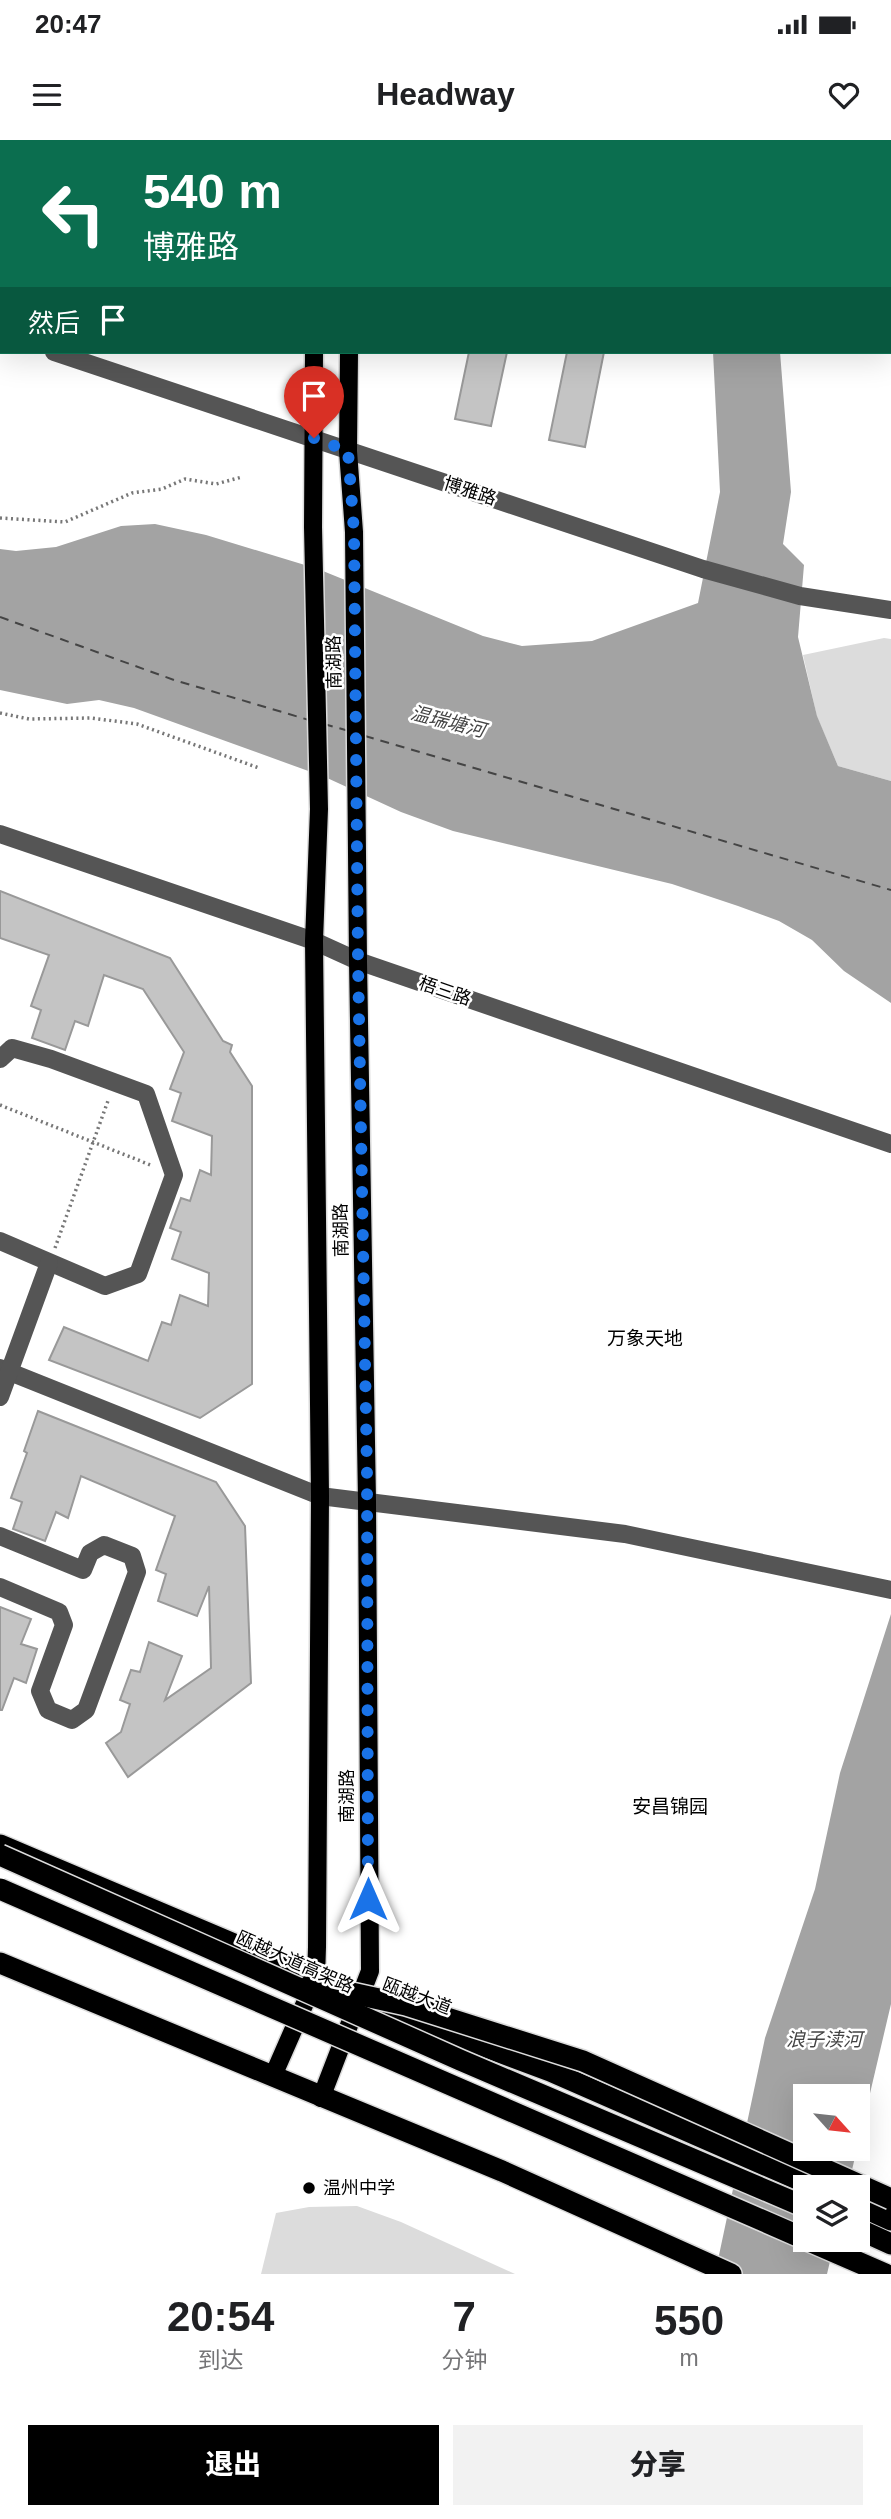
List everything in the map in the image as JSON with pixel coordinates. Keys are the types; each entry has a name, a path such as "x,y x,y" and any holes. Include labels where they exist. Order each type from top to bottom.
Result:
{"highway":[{"name":"瓯越大道","path":"0,1845 359,1998 550,2071 793,2177"},
{"name":"瓯越大道高架路","path":"0,1855 460,2060 793,2202"},
{"path":"0,1889 793,2234"},
{"path":"0,1963 502,2171 731,2274"},
{"path":"264,1973 406,2005 583,2061 891,2200"},
{"path":"870,2234 891,2244"},
{"path":"834,2252 885,2274"}],"main road":[{"name":"南湖路","path":"273,2076 316,1978 320,1496 314,941 319,808 313,527 314,354"},
{"name":"南湖路","path":"321,2098 370,1971 367,1501 354,532 348,451 349,354"}],"street":[{"name":"博雅路","path":"60,354 703,569 800,596 891,610"},
{"name":"梧三路","path":"0,834 314,941 358,961 891,1144"},
{"path":"0,1059 12,1048 51,1059 146,1094 174,1175 138,1274 105,1286 0,1241"},
{"path":"0,1397 4,1370 49,1262"},
{"path":"4,1370 320,1496 625,1534 885,1588"},
{"path":"0,1536 83,1570 90,1553 104,1545 132,1556 137,1572 133,1585 86,1710 72,1720 48,1710 40,1691 64,1625 59,1612 0,1587"}],"path":[{"path":"0,519 65,522 132,493 162,489 185,479 215,484 242,477"},
{"path":"0,713 29,719 91,718 137,724 259,768"},
{"path":"49,1262 115,1082"},
{"path":"0,1105 174,1175"}],"shaded area":[{"path":"884,638 891,639 891,781 838,766 817,717 803,655"},
{"path":"357,2206 401,2222 515,2274 261,2274 276,2213 309,2207"}],"water":[{"name":"温瑞塘河","path":"713,354 780,354 791,492 783,544 804,565 798,637 817,716 838,766 891,781 891,1003 844,971 812,940 779,921 738,906 672,884 453,831 401,812 325,777 134,708 99,700 67,704 0,690 0,549 16,551 56,547 121,526 155,524 206,535 318,569 483,636 522,646 592,641 698,603 720,492"},
{"name":"浪子渎河","path":"891,1614 891,2004 870,2093 870,2084 793,2084 793,2161 854,2161 851,2175 793,2175 793,2252 832,2252 827,2274 715,2274 765,2038 815,1889 840,1773"}],"building":[{"path":"469,354 507,354 491,426 455,419"},
{"path":"567,354 604,354 585,447 549,440"},
{"path":"0,891 170,958 223,1041 232,1045 230,1052 252,1086 252,1384 200,1418 49,1360 64,1327 148,1361 162,1322 171,1325 180,1295 208,1306 209,1273 172,1259 181,1232 170,1228 181,1198 190,1201 200,1170 211,1175 212,1136 172,1121 181,1093 170,1089 184,1052 143,989 104,975 88,1026 75,1021 65,1050 32,1038 41,1010 31,1006 49,955 0,938"},
{"path":"38,1411 216,1482 245,1526 251,1683 128,1777 106,1743 121,1732 130,1704 120,1700 131,1670 140,1672 149,1642 182,1656 165,1700 211,1668 209,1586 197,1616 158,1601 166,1574 156,1570 175,1516 81,1476 68,1518 56,1512 45,1541 13,1529 22,1502 11,1498"},
{"path":"0,1607 31,1619 21,1644 37,1649 26,1683 14,1678 2,1710 0,1710"}],"ferry route":[{"path":"0,617 174,680 309,720"},
{"path":"324,724 349,731"},
{"path":"365,736 891,890"}],"place":[{"name":"温州中学","path":"309,2188"}],"district":[{"name":"万象天地","path":"645,1338"},
{"name":"安昌锦园","path":"670,1806"}],"route":[{"path":"314,438 348,451 354,532 367,1501 368,1899"}]}
